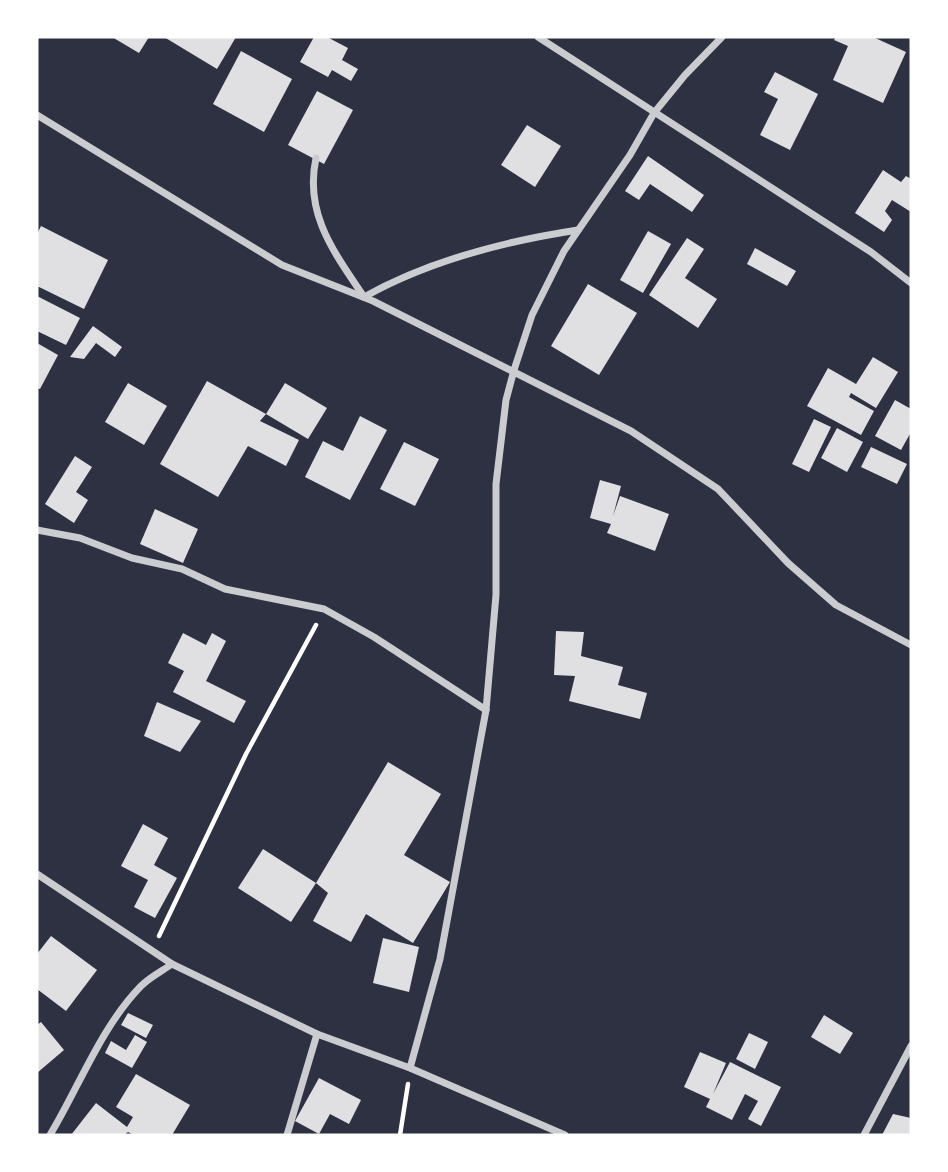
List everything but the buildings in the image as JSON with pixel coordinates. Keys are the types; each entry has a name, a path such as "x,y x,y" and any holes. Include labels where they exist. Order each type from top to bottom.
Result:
{"street":[{"path":"538,37 872,252 911,283"},
{"path":"410,1068 440,960 486,710 496,595 496,484 506,400 514,370 532,315 564,251 630,155 654,113 685,75 722,37"},
{"path":"37,115 282,265 364,297 631,431 719,489 788,563 836,606 911,645"},
{"path":"316,158 311,183 317,215 332,250 364,297"},
{"path":"364,297 391,282 524,239 578,230"},
{"path":"37,530 80,538 132,558 182,569 225,589 324,609 353,624 486,710"},
{"path":"37,874 172,964 317,1034 410,1068 565,1135"},
{"path":"50,1135 106,1035 128,1003 142,985 172,964"},
{"path":"287,1135 317,1034"},
{"path":"864,1135 911,1046"}],"path":[{"path":"152,950 246,754 324,609"},
{"path":"400,1135 410,1068"}]}
